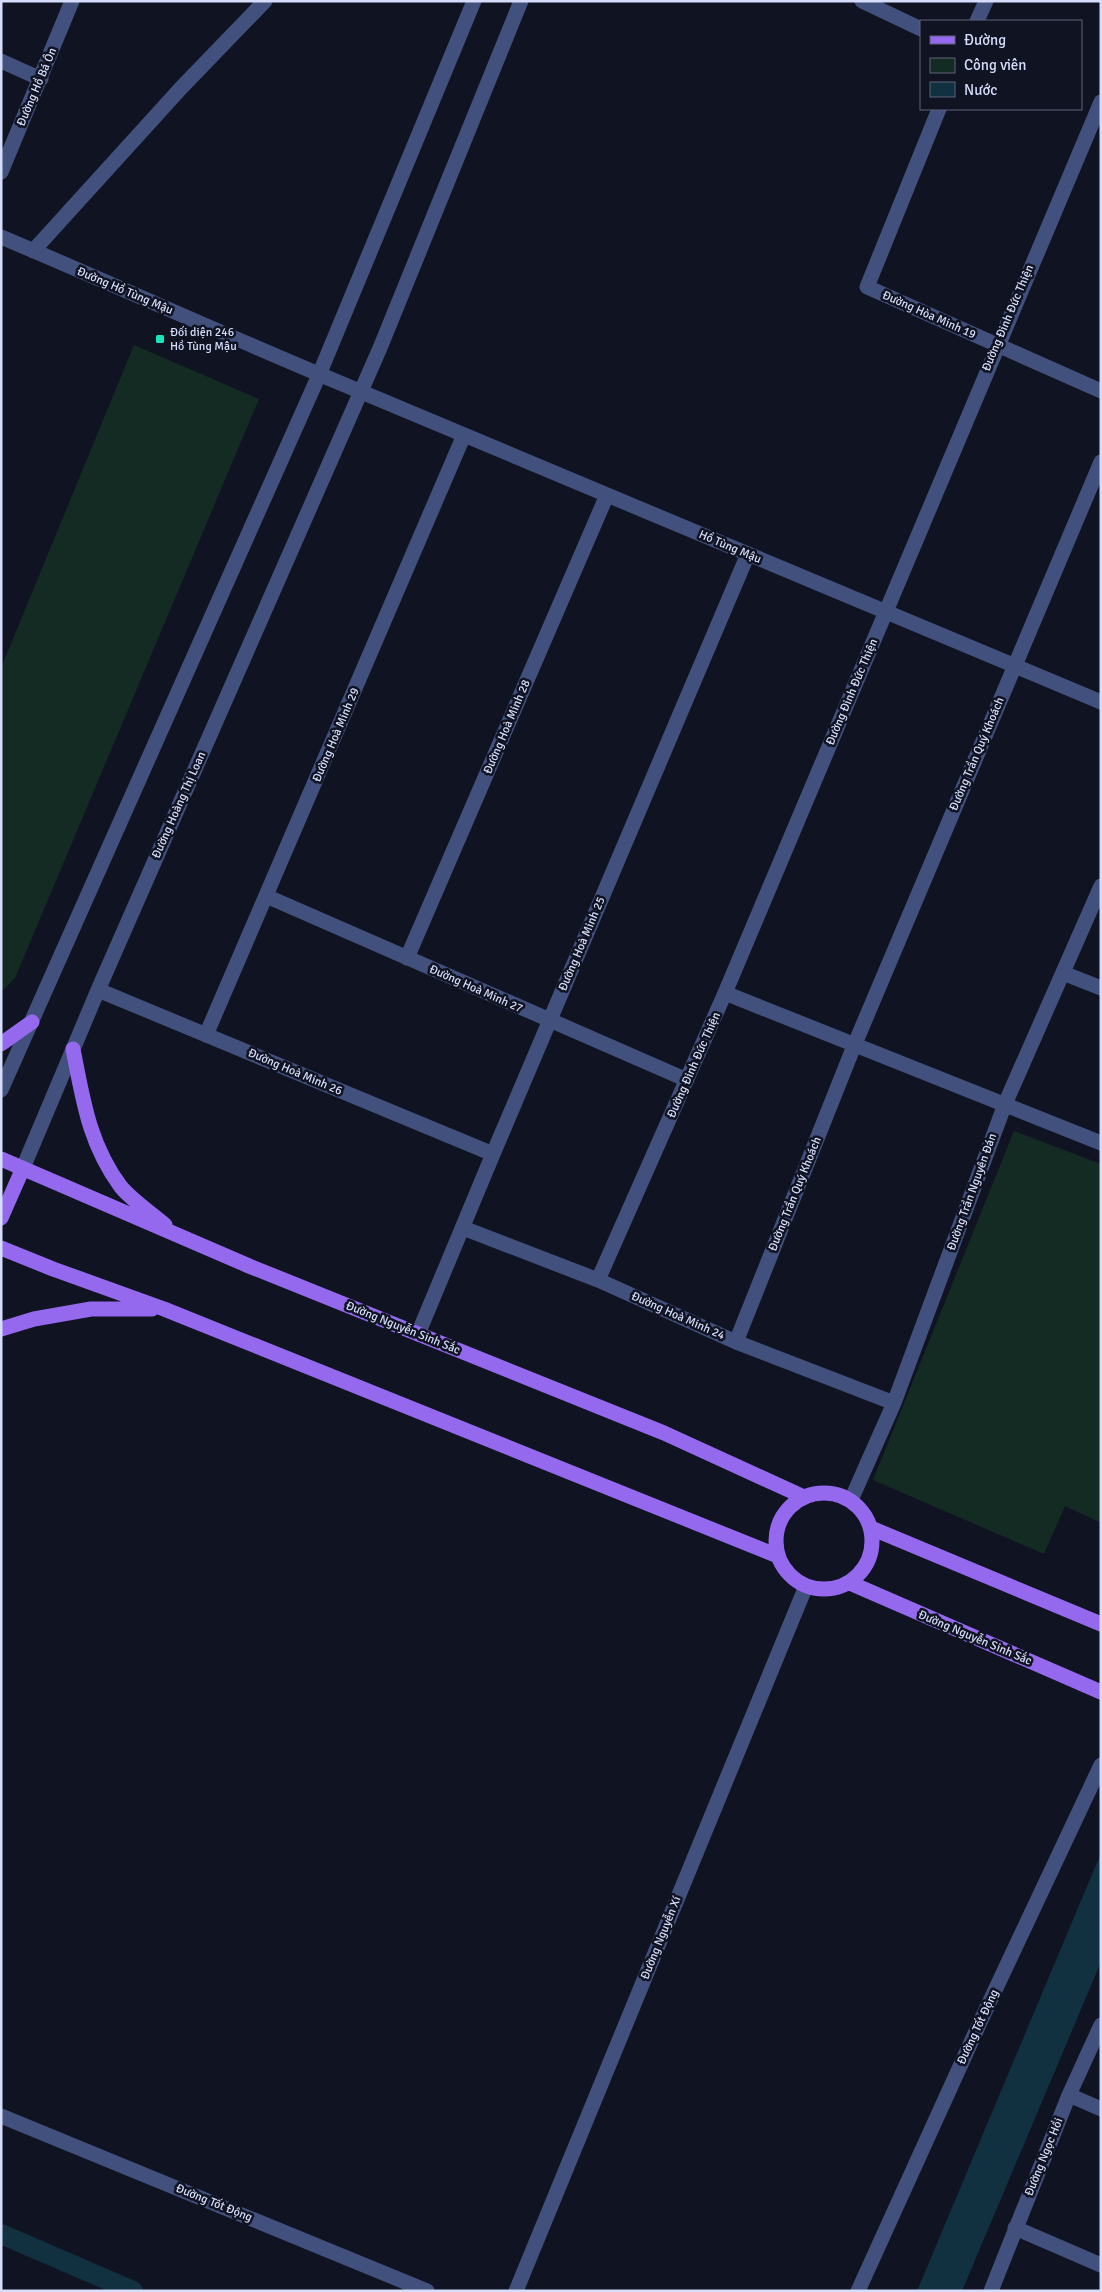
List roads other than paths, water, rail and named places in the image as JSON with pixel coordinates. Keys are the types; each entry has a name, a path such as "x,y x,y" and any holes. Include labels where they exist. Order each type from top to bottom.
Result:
{"main road":[{"path":"1,1044 32,1022"},
{"path":"73,1049 83,1102 98,1152 122,1188 176,1234"},
{"name":"Đường Nguyễn Sinh Sắc","path":"1,1159 176,1234 664,1433 804,1497"},
{"name":"Đường Hoàng Thị Loan","path":"1,1218 23,1168"},
{"path":"1,1248 164,1309 778,1556"},
{"path":"1,1329 34,1319 91,1308 164,1309"},
{"path":"820,1492 836,1494 851,1500 867,1518 871,1528 872,1547 867,1565 850,1583 828,1590 806,1586 794,1579 784,1569 778,1556 776,1535 783,1515 792,1505 804,1497 820,1492"},
{"path":"871,1528 1101,1624"},
{"name":"Đường Nguyễn Sinh Sắc","path":"850,1583 1101,1692"}],"street":[{"name":"Đường Hồ Bá Ôn","path":"1,172 72,1"},
{"path":"33,251 181,88 264,1"},
{"path":"1,1090 319,375 474,1"},
{"name":"Đường Hoàng Thị Loan","path":"23,1168 98,990 380,348 521,1"},
{"path":"862,1 920,29"},
{"path":"977,20 986,1"},
{"path":"1,61 41,79"},
{"name":"Đường Đinh Đức Thiện","path":"598,1280 725,993 1101,102"},
{"name":"Đường Hòa Minh 19","path":"939,110 867,287 1101,391"},
{"name":"Đường Hồ Tùng Mậu","path":"1,237 360,392"},
{"name":"Hồ Tùng Mậu","path":"360,392 748,554 884,614 1101,702"},
{"name":"Đường Hoà Minh 29","path":"206,1035 464,436"},
{"name":"Đường Trần Quý Khoách","path":"736,1342 854,1046 1101,462"},
{"name":"Đường Hoà Minh 28","path":"407,958 607,495"},
{"name":"Đường Hoà Minh 25","path":"418,1334 492,1154 748,554"},
{"name":"Đường Trần Nguyên Đán","path":"851,1500 894,1404 1005,1104 1101,886"},
{"name":"Đường Hoà Minh 27","path":"266,896 687,1080"},
{"path":"1063,973 1101,988"},
{"name":"Đường Hoà Minh 26","path":"98,990 492,1154"},
{"path":"725,993 1101,1143"},
{"name":"Đường Hoà Minh 24","path":"463,1228 598,1280 736,1342 894,1404"},
{"name":"Đường Nguyễn Xí","path":"516,2291 806,1586"},
{"name":"Đường Tốt Động","path":"858,2291 982,2018 1101,1765"},
{"name":"Đường Ngọc Hồi","path":"991,2291 1070,2095 1101,2025"},
{"path":"1070,2095 1101,2109"},
{"name":"Đường Tốt Động","path":"1,2116 427,2291"},
{"path":"1015,2228 1101,2264"}],"water":[{"path":"1101,1853 1101,1962 962,2291 917,2291"}],"waterway":[{"path":"1,2234 133,2291"}],"place":[{"name":"Đối diện 246 Hồ Tùng Mậu","path":"160,339"}]}
